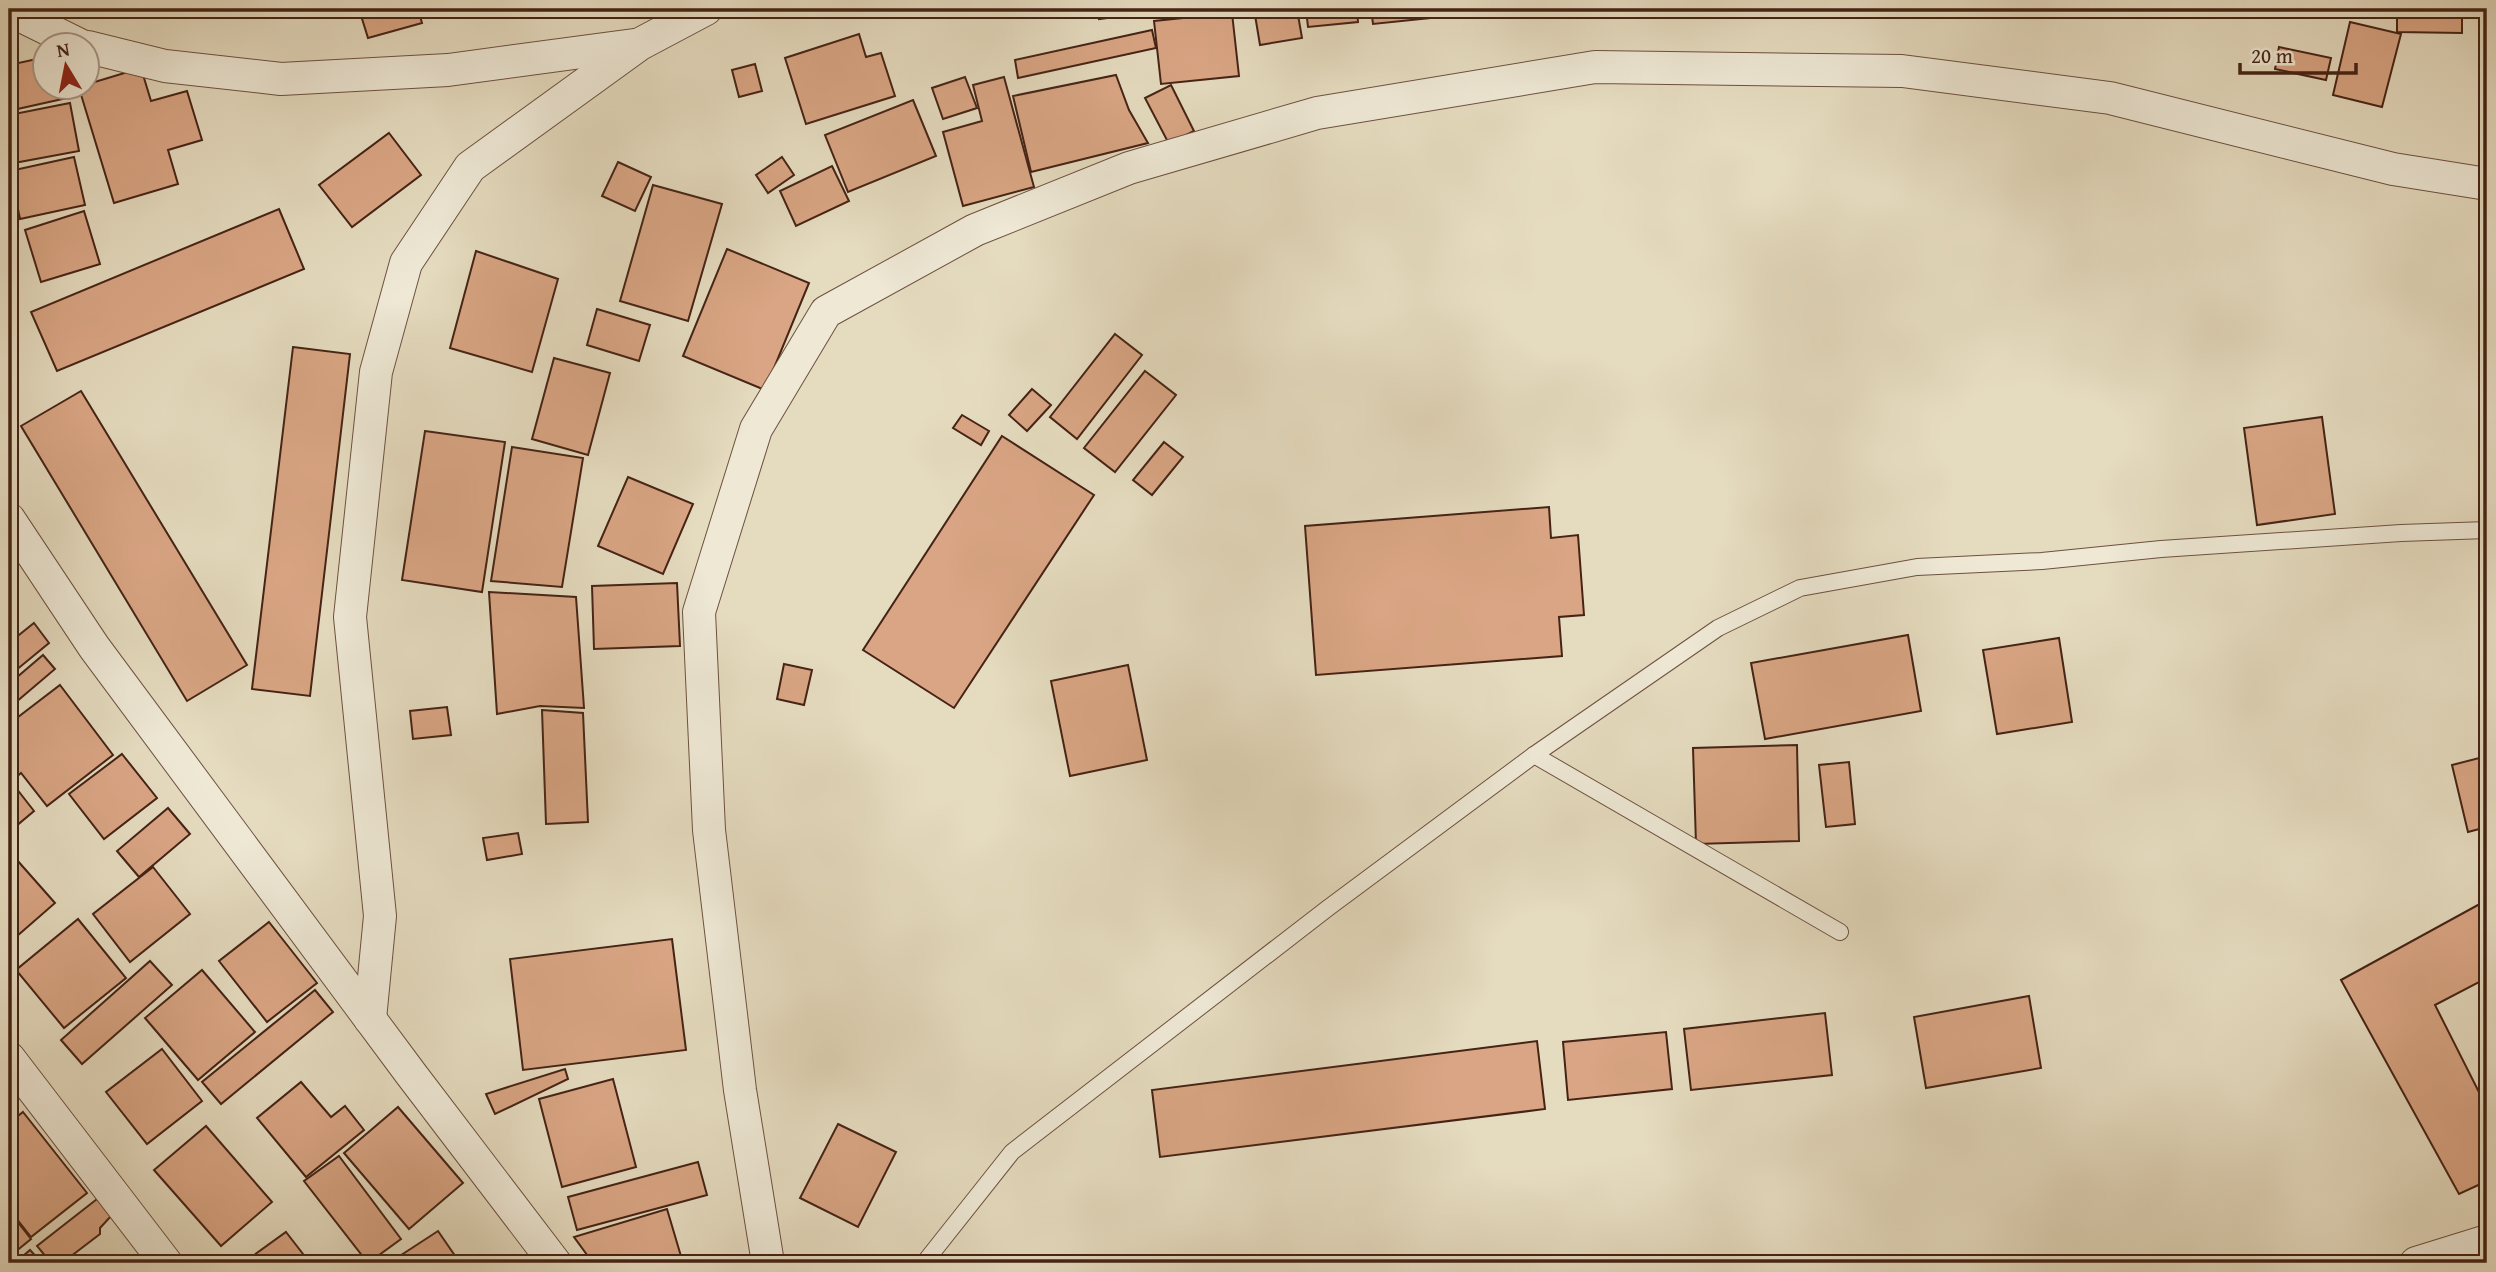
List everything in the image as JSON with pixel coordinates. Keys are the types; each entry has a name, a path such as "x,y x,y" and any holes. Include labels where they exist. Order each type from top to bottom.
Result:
{"street":[{"path":"370,1018 380,916 350,617 376,372 406,263 470,167 640,44 706,9"},
{"path":"9,10 54,32"},
{"path":"102,50 164,66 281,79 448,70 640,44"},
{"path":"768,1263 740,1090 709,830 699,612 756,429 826,312 975,230 1129,168 1317,113 1594,66 1902,71 2110,98 2393,169 2487,184"},
{"path":"9,519 94,647 555,1263"},
{"path":"9,1058 166,1263"},
{"path":"2416,1263 2487,1241"}],"lane":[{"path":"924,1263 1012,1152 1328,908 1534,755 1718,628 1800,588 1917,567 2042,561 2388,534 2487,530"},
{"path":"1534,755 1840,932"}],"building":[{"path":"359,9 418,9 422,23 368,38"},
{"path":"1098,9 1159,9 1159,11 1099,19"},
{"path":"1254,9 1297,9 1302,38 1260,45"},
{"path":"1306,9 1357,9 1358,22 1308,27"},
{"path":"1371,9 1508,9 1508,10 1373,24"},
{"path":"2397,9 2462,9 2462,33 2397,32"},
{"path":"1232,13 1239,76 1161,84 1154,21"},
{"path":"2350,22 2401,34 2382,107 2333,95"},
{"path":"1152,30 1156,48 1018,78 1015,60"},
{"path":"859,34 866,57 881,53 895,96 806,124 785,58"},
{"path":"2279,47 2331,58 2326,80 2275,69"},
{"path":"32,60 32,102 49,102 13,110 9,90 9,65"},
{"path":"755,64 762,91 739,97 732,70"},
{"path":"141,68 151,101 187,91 202,140 168,150 178,184 114,203 83,102 102,102 102,80"},
{"path":"1116,75 1129,110 1148,143 1031,172 1013,96"},
{"path":"965,77 977,108 943,119 932,88"},
{"path":"1004,77 1034,187 963,206 943,132 982,121 973,85"},
{"path":"1171,85 1194,131 1169,144 1145,98"},
{"path":"913,100 936,156 848,192 825,135"},
{"path":"70,103 79,151 14,163 9,115"},
{"path":"389,133 421,175 352,227 319,185"},
{"path":"74,157 85,205 20,219 10,171"},
{"path":"782,157 794,175 768,193 756,175"},
{"path":"618,162 651,177 635,211 602,196"},
{"path":"832,166 849,201 796,226 780,191"},
{"path":"653,185 722,204 688,321 620,301"},
{"path":"279,209 304,269 57,371 31,312"},
{"path":"84,211 100,264 41,282 25,230"},
{"path":"727,249 809,283 765,390 683,356"},
{"path":"476,251 558,279 532,372 450,348"},
{"path":"597,309 650,325 639,361 587,345"},
{"path":"1115,334 1142,355 1077,439 1050,417"},
{"path":"293,347 350,354 310,696 252,689"},
{"path":"554,358 610,373 588,455 532,439"},
{"path":"1145,371 1176,395 1115,472 1084,448"},
{"path":"1032,389 1051,405 1027,431 1009,415"},
{"path":"81,391 247,665 187,701 21,426"},
{"path":"962,415 989,431 981,445 953,428"},
{"path":"2322,417 2335,514 2257,525 2244,428"},
{"path":"425,431 505,442 482,592 402,580"},
{"path":"1002,436 1094,495 954,708 863,650"},
{"path":"1164,442 1183,457 1152,495 1133,480"},
{"path":"512,447 583,458 562,587 491,581"},
{"path":"628,477 693,504 663,574 598,546"},
{"path":"1549,507 1551,538 1578,535 1584,615 1559,617 1562,656 1316,675 1305,526"},
{"path":"677,583 680,646 594,649 592,586"},
{"path":"489,592 576,597 584,708 540,706 497,714"},
{"path":"34,623 49,643 9,676 9,643"},
{"path":"1908,635 1921,711 1765,739 1751,663"},
{"path":"2059,638 2072,722 1997,734 1983,650"},
{"path":"43,655 55,669 9,708 9,684"},
{"path":"784,664 812,670 804,705 777,699"},
{"path":"1128,665 1147,760 1070,776 1051,681"},
{"path":"60,685 113,755 47,806 21,773 14,779 9,772 9,724"},
{"path":"447,707 451,735 413,739 410,711"},
{"path":"542,710 583,713 588,822 546,824"},
{"path":"1797,745 1799,841 1696,844 1693,748"},
{"path":"122,754 157,798 104,839 69,794"},
{"path":"2487,756 2487,827 2468,832 2452,765"},
{"path":"1849,762 1855,824 1826,827 1819,765"},
{"path":"9,779 34,811 9,832"},
{"path":"168,808 190,834 139,877 117,851"},
{"path":"518,833 522,854 487,860 483,838"},
{"path":"9,851 55,903 9,943"},
{"path":"153,867 190,914 130,962 93,914"},
{"path":"2487,900 2487,978 2435,1005 2487,1108 2487,1181 2459,1194 2341,980"},
{"path":"78,919 126,978 64,1028 16,970"},
{"path":"269,922 317,983 267,1022 219,961"},
{"path":"672,939 686,1050 523,1070 510,959"},
{"path":"150,961 172,985 82,1064 61,1040"},
{"path":"202,970 255,1032 198,1080 145,1018"},
{"path":"315,990 333,1012 221,1104 202,1082"},
{"path":"2029,996 2041,1068 1926,1088 1914,1017"},
{"path":"1825,1013 1832,1075 1691,1090 1684,1029"},
{"path":"1666,1032 1672,1089 1568,1100 1563,1042"},
{"path":"1537,1041 1545,1109 1160,1157 1152,1090"},
{"path":"162,1049 202,1101 147,1144 106,1092"},
{"path":"565,1069 568,1079 495,1114 486,1094"},
{"path":"613,1079 636,1167 562,1187 539,1099"},
{"path":"301,1082 331,1117 345,1106 364,1130 306,1177 257,1118"},
{"path":"398,1107 463,1183 409,1229 344,1153"},
{"path":"23,1112 87,1193 31,1237 9,1209 9,1123"},
{"path":"838,1124 896,1152 858,1227 800,1198"},
{"path":"206,1126 272,1202 221,1246 154,1170"},
{"path":"339,1156 401,1239 368,1263 304,1181"},
{"path":"698,1162 707,1195 577,1230 568,1197"},
{"path":"97,1199 112,1215 100,1228 100,1234 62,1263 51,1263 37,1246"},
{"path":"667,1209 683,1263 593,1263 574,1237"},
{"path":"9,1211 31,1239 9,1257"},
{"path":"438,1231 460,1263 389,1263"},
{"path":"286,1232 310,1263 243,1263"},
{"path":"30,1250 42,1263 15,1263"}]}
